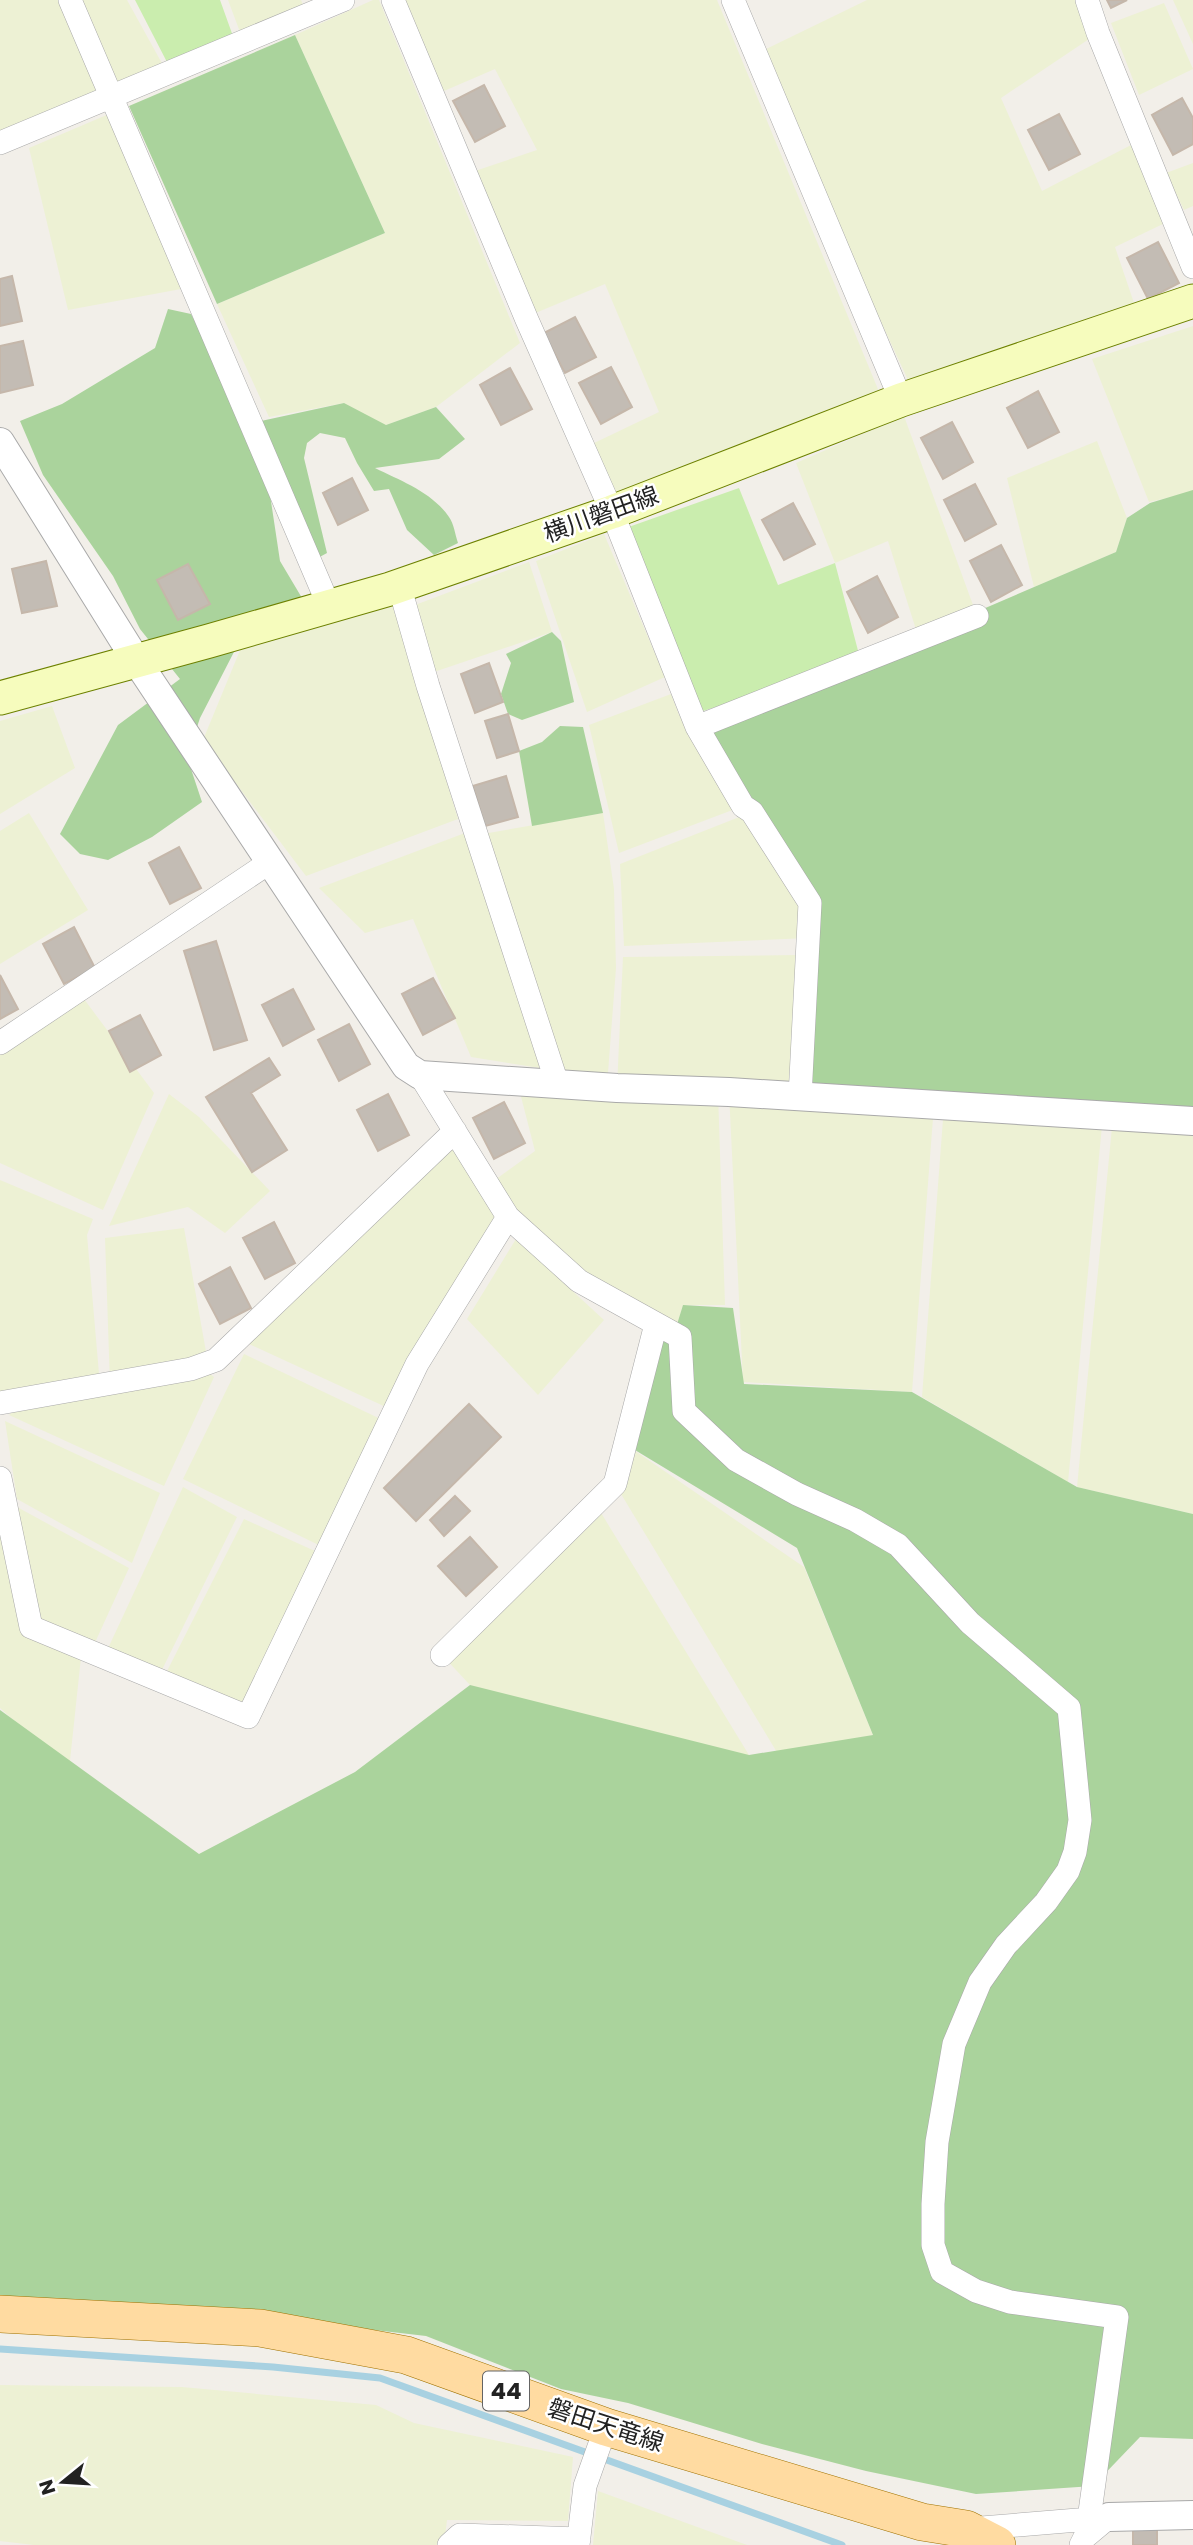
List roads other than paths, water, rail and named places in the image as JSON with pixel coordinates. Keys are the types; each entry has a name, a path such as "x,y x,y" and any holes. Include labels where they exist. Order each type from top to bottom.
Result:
{"main road":[{"name":"横川磐田線","path":"0,698 400,585 612,512 789,441 901,400 1193,301"},
{"name":"磐田天竜線","path":"0,2314 260,2328 406,2355 606,2427 920,2533 982,2537"}],"street":[{"path":"70,0 329,606"},
{"path":"0,143 343,0"},
{"path":"393,0 527,320 612,512 697,727 743,806 752,812 810,903 800,1097"},
{"path":"733,0 901,400"},
{"path":"1087,0 1193,267"},
{"path":"0,442 136,660 406,1066 420,1075 508,1217 579,1281 680,1337 684,1411 736,1460 797,1494 855,1520 898,1545 970,1623 1069,1708 1080,1820 1075,1852 1068,1871 1046,1902 1006,1945 979,1982 954,2044 937,2143 933,2245 942,2273 976,2291 1010,2302 1117,2318 1099,2519 1081,2545"},
{"path":"400,585 428,686 557,1083"},
{"path":"697,727 977,617"},
{"path":"0,1043 270,862"},
{"path":"420,1075 655,1090 729,1091 1193,1121"},
{"path":"0,1403 191,1369 216,1360 455,1131"},
{"path":"0,1478 31,1627 248,1717 417,1364 508,1217"},
{"path":"442,1655 615,1483 656,1324"},
{"path":"449,2545 460,2535 579,2542 585,2486 606,2427"},
{"path":"982,2537 1099,2519 1193,2515"}],"waterway":[{"path":"0,2349 273,2367 380,2378 842,2545"}]}
